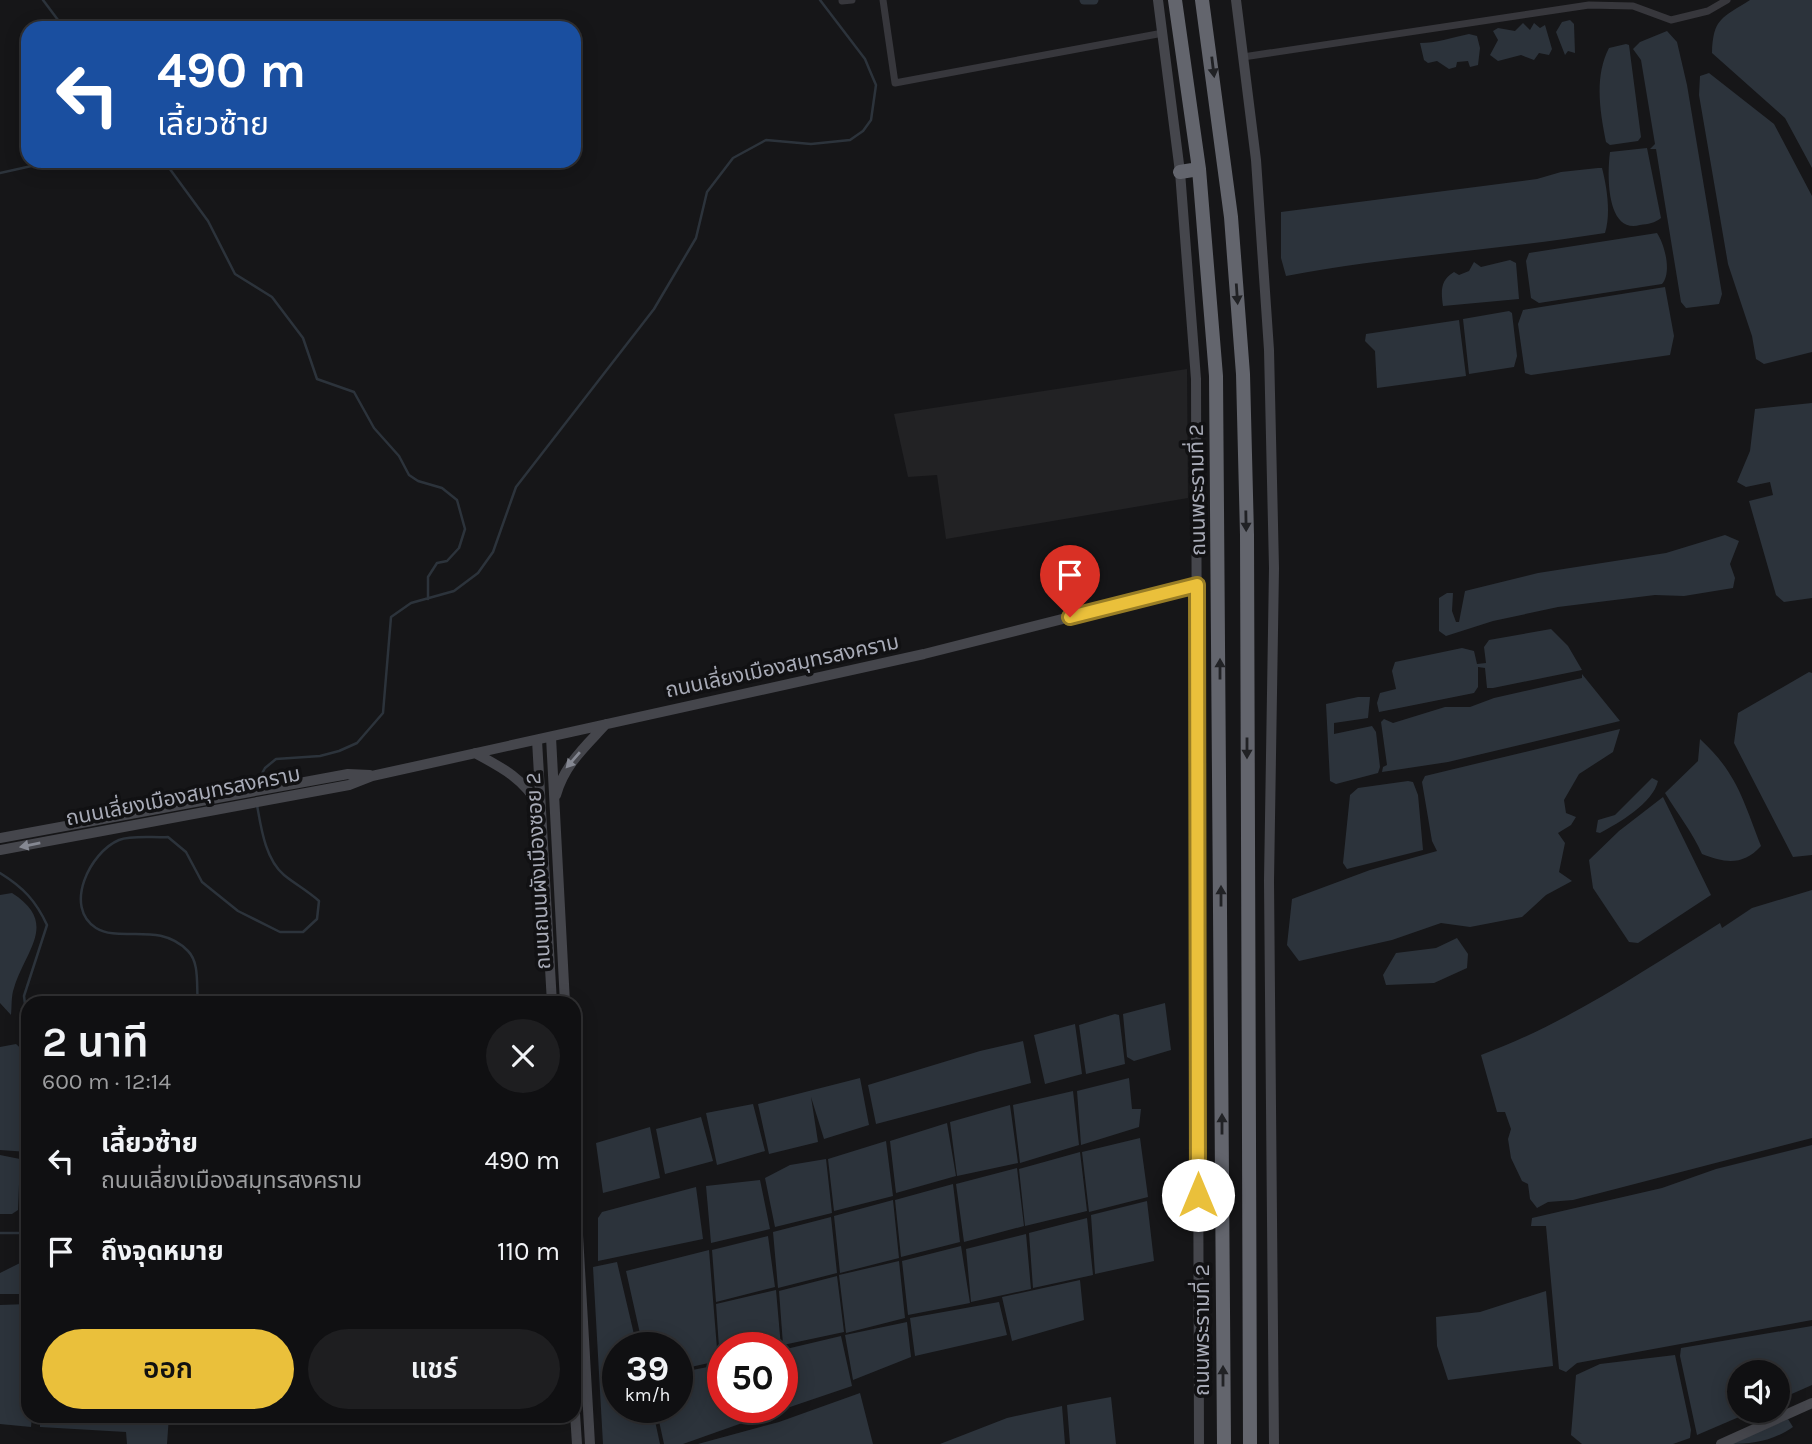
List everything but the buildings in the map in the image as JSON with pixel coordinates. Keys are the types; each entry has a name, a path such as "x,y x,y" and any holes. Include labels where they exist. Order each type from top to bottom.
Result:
{"highway":[{"name":"ถนนพระรามที่ 2","path":"1175,0 1199,169 1216,376 1224,1444"},
{"path":"1202,0 1231,217 1243,374 1247,535 1250,1444"},
{"path":"1180,172 1199,169"}],"main road":[{"name":"ถนนพระรามที่ 2","path":"1157,0 1180,172 1196,379 1199,1444"},
{"path":"1236,0 1261,216 1269,350 1274,568 1269,894 1274,1444"},
{"name":"ถนนเลี่ยงเมืองสมุทรสงคราม","path":"0,838 238,793 272,794 349,785 372,776 924,654 1197,585"},
{"path":"554,804 565,769 606,724"},
{"name":"ถนนถนนผังเมืองซอย 2","path":"551,737 565,996"},
{"name":"ถนนถนนผังเมืองซอย 2","path":"537,740 552,996"},
{"path":"475,753 520,780 529,788 541,809"},
{"name":"ถนนเลี่ยงเมืองสมุทรสงคราม","path":"0,850 242,805 272,794"},
{"path":"542,838 556,837"},
{"path":"581,1287 590,1444"},
{"path":"1721,1444 1812,1404"},
{"path":"576,1423 577,1444"}],"street":[{"path":"842,1 852,0"},
{"path":"883,0 895,83 1163,33"},
{"path":"1243,57 1589,5 1633,6 1671,20 1708,11 1727,0"}],"shaded area":[{"path":"1750,0 1812,0 1812,168 1785,118 1712,53 1714,32 1721,20"},
{"path":"1570,20 1574,24 1575,53 1568,51 1565,55 1556,32 1562,22"},
{"path":"1523,23 1530,30 1534,23 1540,28 1545,25 1552,49 1549,55 1539,53 1534,60 1521,55 1498,61 1490,55 1498,40 1493,31 1498,28 1515,31"},
{"path":"1667,31 1677,42 1687,85 1722,294 1719,304 1686,308 1681,302 1656,149 1650,149 1655,144 1641,60 1633,49 1640,42"},
{"path":"1469,34 1477,36 1480,48 1478,65 1470,67 1468,61 1457,62 1456,67 1449,69 1437,61 1428,63 1424,60 1420,43"},
{"path":"1629,45 1641,137 1638,141 1610,145 1606,142 1600,107 1601,71 1609,48"},
{"path":"1709,73 1774,124 1812,196 1812,352 1764,364 1756,359 1752,336 1728,264 1699,95 1700,76"},
{"path":"1647,148 1661,218 1649,224 1629,225 1615,212 1611,200 1610,152"},
{"path":"1602,168 1608,209 1605,233 1366,263 1286,276 1281,258 1281,212"},
{"path":"1657,233 1666,259 1667,273 1662,284 1539,303 1531,298 1526,261 1529,253"},
{"path":"1510,260 1516,263 1519,299 1443,306 1442,291 1449,275 1469,271 1474,262 1481,267"},
{"path":"1665,287 1674,336 1670,355 1531,375 1525,373 1518,324 1523,310"},
{"path":"1509,311 1512,313 1517,356 1514,367 1469,374 1463,319"},
{"path":"1459,320 1466,376 1377,388 1375,351 1365,341 1366,334"},
{"path":"1187,369 1188,498 946,539 937,475 908,477 894,414"},
{"path":"1812,403 1812,598 1784,602 1776,595 1749,501 1773,495 1770,482 1746,487 1737,482 1750,451 1755,409"},
{"path":"1725,535 1739,541 1730,564 1735,578 1733,588 1684,596 1655,595 1558,607 1493,621 1446,636 1439,631 1439,598 1447,593 1453,593 1452,611 1456,622 1459,622 1465,591 1538,573 1666,553"},
{"path":"1551,629 1568,646 1582,670 1487,688 1485,668 1478,667 1478,687 1474,693 1379,712 1377,703 1380,693 1396,689 1392,671 1395,662 1462,648 1474,651 1477,664 1486,663 1484,647 1489,640"},
{"path":"1809,672 1812,673 1812,855 1793,857 1734,743 1738,713"},
{"path":"1582,674 1620,721 1448,762 1382,772 1387,765 1381,722 1384,719 1393,723 1445,707 1470,707 1494,698 1582,678"},
{"path":"1370,697 1368,718 1334,723 1334,734 1372,726 1376,732 1380,767 1378,773 1336,784 1330,781 1326,704"},
{"path":"1620,729 1613,752 1579,774 1564,800 1566,813 1576,817 1571,825 1558,833 1565,843 1559,872 1572,881 1546,895 1522,917 1470,927 1441,923 1392,940 1299,961 1287,945 1292,899 1370,870 1437,851 1432,841 1422,782 1425,776"},
{"path":"1700,739 1713,751 1731,776 1744,801 1761,846 1740,860 1726,861 1702,854 1665,793 1698,761"},
{"path":"1652,778 1658,781 1650,797 1616,824 1600,833 1596,832 1598,820 1615,815"},
{"path":"1413,782 1418,795 1423,850 1347,869 1343,863 1350,795 1358,788"},
{"path":"1663,797 1711,895 1638,943 1629,942 1593,888 1589,860 1619,831"},
{"path":"1812,890 1812,1138 1573,1200 1548,1202 1537,1208 1530,1199 1528,1184 1522,1181 1511,1158 1508,1139 1511,1129 1505,1112 1497,1112 1481,1055 1574,1012 1720,923 1722,928 1752,908"},
{"path":"12,893 26,904 34,915 36,926 31,949 13,991 11,1015 0,1003 0,895"},
{"path":"1457,938 1468,954 1467,968 1434,983 1386,985 1383,975 1396,953 1436,948"},
{"path":"1165,1003 1171,1050 1134,1061 1127,1057 1123,1014"},
{"path":"1119,1015 1125,1064 1086,1074 1079,1025"},
{"path":"1075,1024 1082,1074 1045,1084 1034,1035"},
{"path":"1023,1041 1031,1083 876,1124 868,1085 980,1051"},
{"path":"16,1044 21,1049 21,1152 0,1150 0,1047"},
{"path":"860,1078 869,1125 824,1139 811,1097 818,1142 769,1154 758,1104"},
{"path":"1129,1078 1132,1109 1141,1109 1139,1127 1081,1145 1077,1091"},
{"path":"1073,1091 1079,1145 1020,1163 1013,1105"},
{"path":"753,1104 765,1151 717,1165 706,1113"},
{"path":"1010,1105 1018,1163 957,1176 950,1122"},
{"path":"701,1117 713,1161 665,1174 656,1129"},
{"path":"947,1123 956,1176 896,1193 890,1141"},
{"path":"650,1127 660,1178 603,1193 596,1143"},
{"path":"1140,1138 1148,1197 1089,1212 1082,1152"},
{"path":"886,1141 893,1196 834,1211 828,1159"},
{"path":"1812,1145 1812,1320 1577,1363 1566,1372 1559,1369 1546,1226 1531,1226 1532,1218 1662,1188 1716,1169"},
{"path":"1080,1152 1087,1211 1025,1226 1019,1169"},
{"path":"0,1155 20,1159 18,1210 12,1214 0,1214"},
{"path":"826,1159 832,1213 775,1227 765,1178 790,1165"},
{"path":"1017,1168 1024,1226 964,1242 956,1184"},
{"path":"760,1180 770,1229 711,1243 706,1186"},
{"path":"953,1184 960,1242 901,1257 895,1200"},
{"path":"696,1187 703,1239 598,1261 598,1218 602,1212"},
{"path":"893,1200 899,1258 840,1273 834,1216"},
{"path":"1147,1201 1154,1261 1095,1274 1091,1215"},
{"path":"831,1217 837,1273 778,1288 773,1232"},
{"path":"1087,1218 1093,1275 1033,1288 1029,1233"},
{"path":"1026,1234 1031,1289 971,1302 966,1249"},
{"path":"768,1236 775,1287 716,1302 712,1250"},
{"path":"961,1246 970,1303 908,1315 902,1261"},
{"path":"709,1250 716,1332 707,1332 707,1363 693,1366 693,1332 640,1332 626,1271"},
{"path":"899,1261 905,1318 846,1333 839,1275"},
{"path":"617,1262 633,1332 602,1332 602,1423 655,1423 660,1444 603,1444 593,1267"},
{"path":"21,1263 21,1294 0,1294 0,1273"},
{"path":"837,1276 844,1332 798,1342 798,1332 782,1332 779,1291"},
{"path":"1080,1280 1084,1320 1012,1341 1002,1297"},
{"path":"776,1290 780,1332 718,1332 716,1304"},
{"path":"1546,1291 1553,1366 1448,1380 1437,1346 1436,1317 1480,1312"},
{"path":"999,1302 1007,1335 915,1356 910,1318"},
{"path":"21,1304 21,1423 31,1423 31,1427 0,1424 0,1305"},
{"path":"907,1322 911,1357 853,1380 845,1335"},
{"path":"1812,1326 1812,1385 1790,1395 1790,1360 1727,1360 1727,1422 1697,1435 1680,1356 1681,1348"},
{"path":"841,1336 852,1386 798,1404 798,1346"},
{"path":"1675,1355 1691,1430 1690,1438 1673,1444 1582,1444 1571,1435 1576,1375 1600,1364"},
{"path":"707,1367 707,1423 742,1423 683,1444 664,1444 659,1423 693,1423 693,1370"},
{"path":"860,1393 873,1444 698,1444 775,1423 798,1423 798,1415"},
{"path":"1111,1397 1116,1444 1070,1444 1067,1405"},
{"path":"1062,1406 1065,1444 940,1444 1007,1418"},
{"path":"1790,1422 1793,1427 1770,1439 1730,1444 1779,1423"},
{"path":"40,1423 168,1423 167,1444 127,1444 126,1432 40,1427"}],"waterway":[{"path":"43,0 59,21"},
{"path":"254,788 265,768 276,759 320,756 339,751 357,743 383,713 391,617 411,603 454,591 478,573 493,552 516,487 654,309 696,238 707,192 733,158 766,140 811,144 850,140 863,131 871,120 876,85 865,59 820,0"},
{"path":"1084,0 1094,0"},
{"path":"0,173 22,168"},
{"path":"169,168 208,221 235,274 272,297 303,338 317,379 354,392 374,428 399,456 409,475 418,481 442,488 457,500 465,529 459,548 447,561 437,563 428,577 428,599"},
{"path":"198,996 196,968 192,956 177,942 152,934 106,932 86,919 81,894 84,881 99,856 108,846 119,840 168,837 186,852 202,882 238,911 280,932 303,932 317,919 319,901 284,875 272,860 257,805"},
{"path":"0,873 28,895 47,925 24,996"},
{"path":"0,1233 21,1233"}],"route":[{"path":"1070,617 1197,585 1198,1195"}]}
